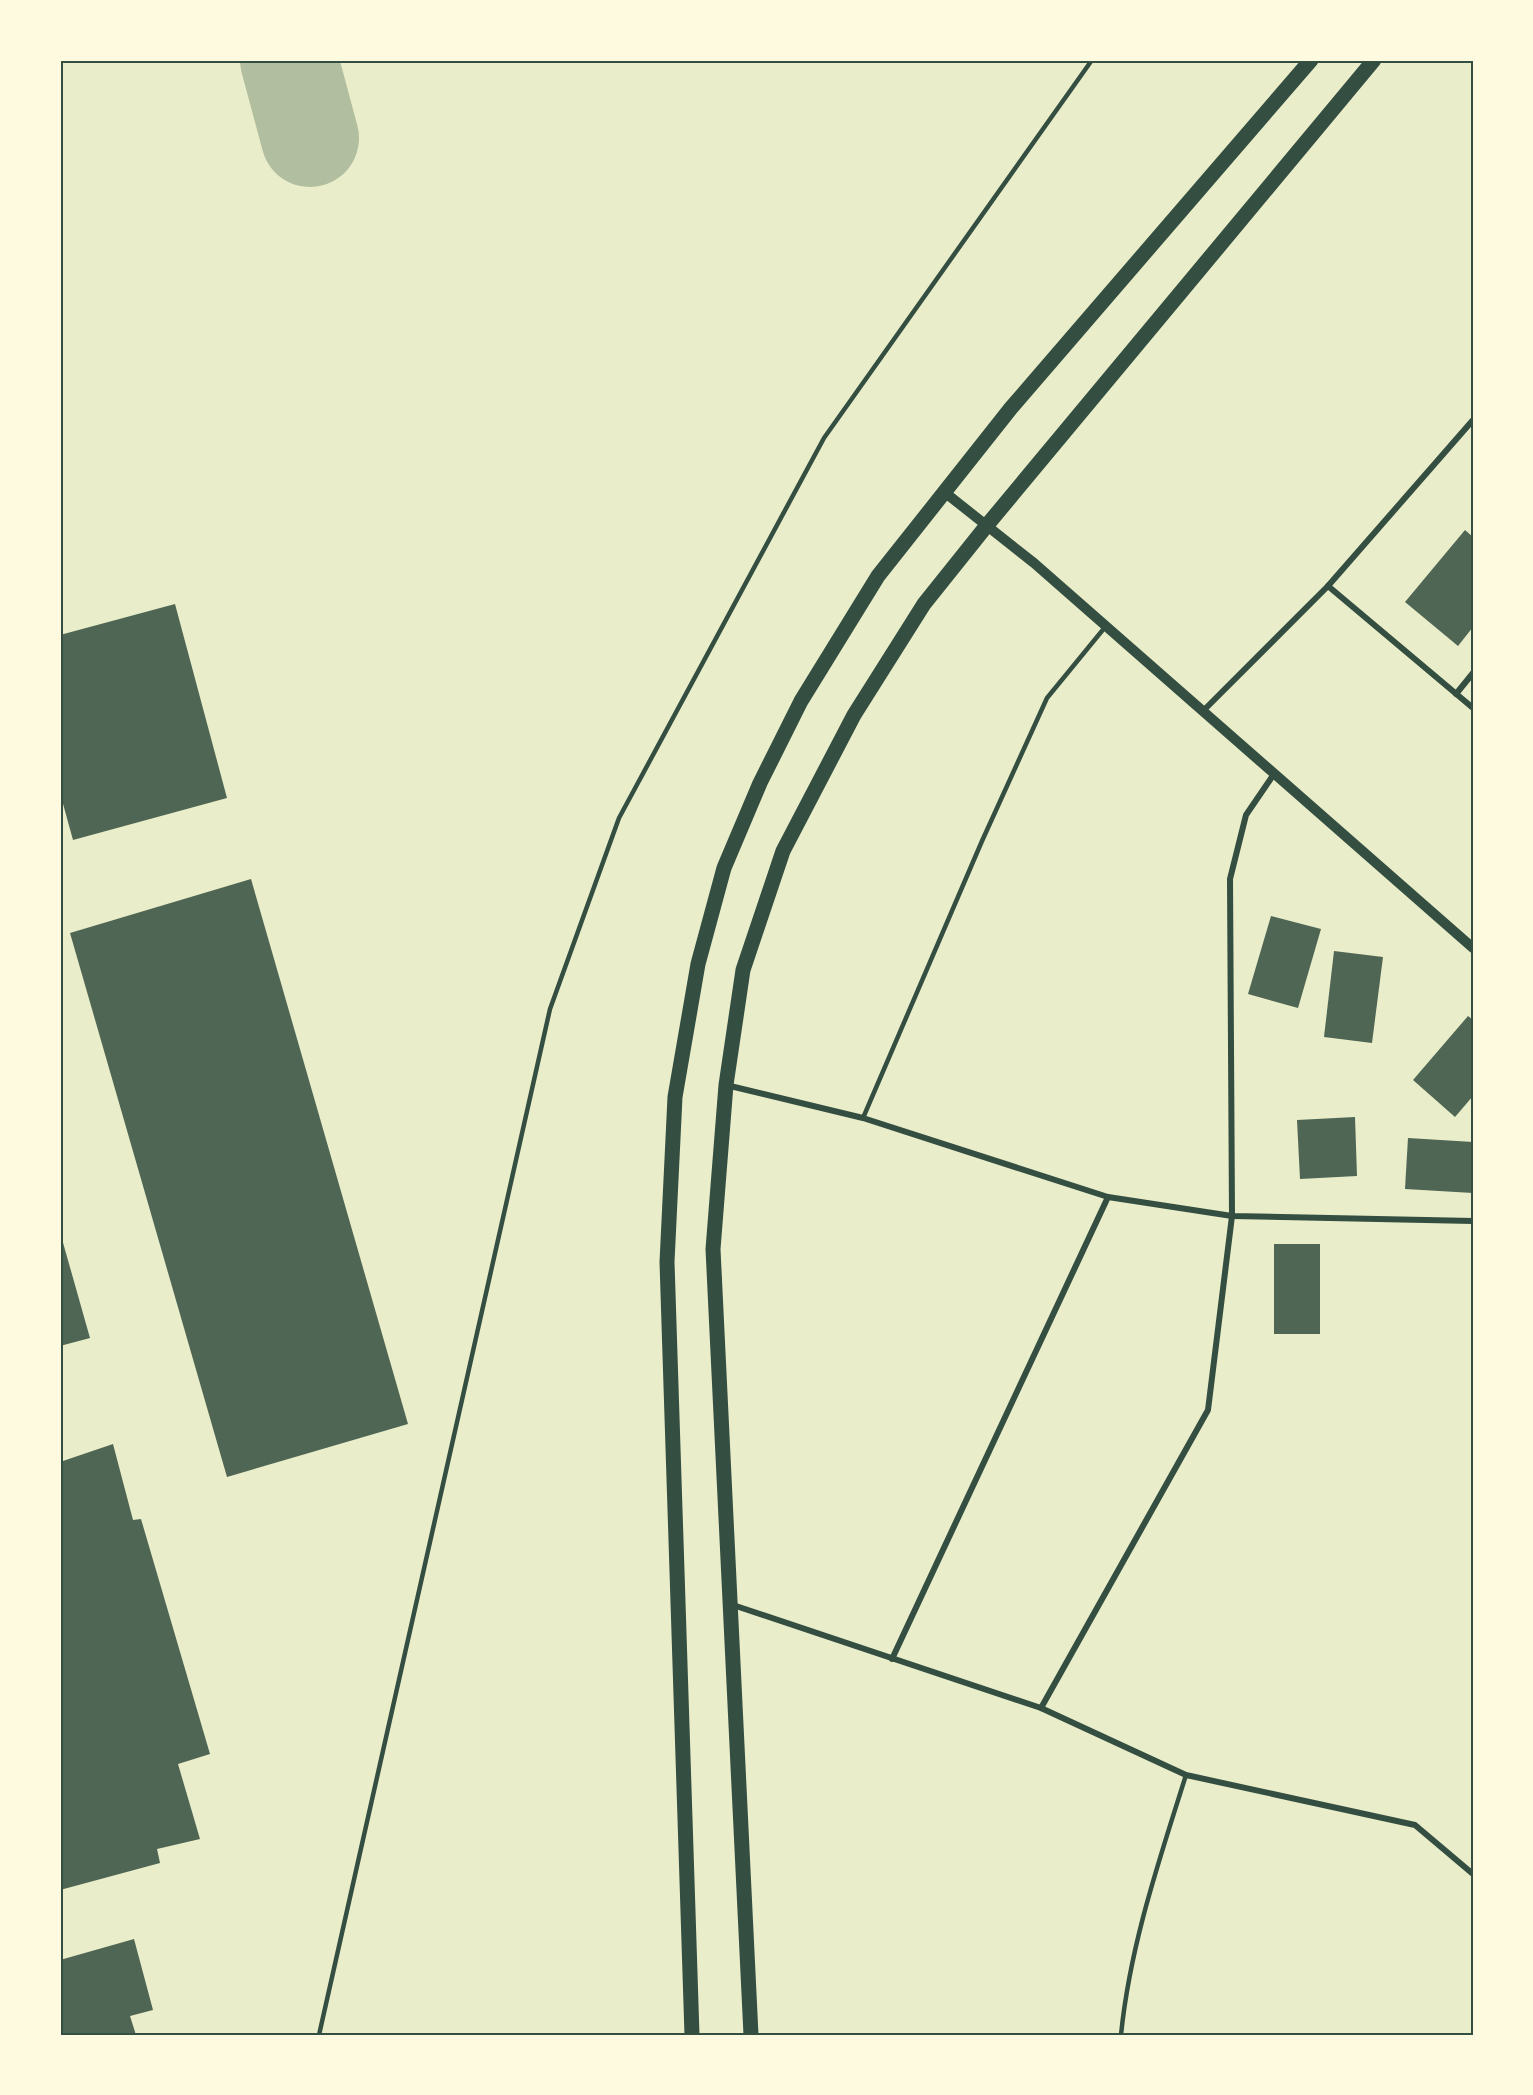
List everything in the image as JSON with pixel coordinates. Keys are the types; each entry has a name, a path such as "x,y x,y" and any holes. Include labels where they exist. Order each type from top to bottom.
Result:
{"main road":[{"path":"692,2035 667,1262 675,1097 701,953 724,868 760,783 801,701 835,642 878,576 943,491 1311,60"},
{"path":"751,2035 712,1249 726,1085 743,970 783,851 854,715 924,604 1374,60"}],"street":[{"path":"1204,710 1328,586 1473,420"},
{"path":"943,491 988,524 1204,710 1473,948"},
{"path":"1328,586 1473,708"},
{"path":"1456,694 1473,673"},
{"path":"1041,1708 1208,1410 1232,1216 1230,879 1246,815 1274,774"},
{"path":"726,1085 863,1118 1108,1197 1232,1216 1473,1221"},
{"path":"892,1659 1108,1197"},
{"path":"730,1604 1041,1708 1186,1775 1415,1825 1473,1874"}],"lane":[{"path":"319,2035 548,1019 619,818 824,438 1092,60"},
{"path":"863,1118 982,841 1047,698 1106,626"},
{"path":"1121,2035 1125,2000 1142,1914 1186,1775"}],"building":[{"path":"1465,530 1473,537 1473,627 1458,646 1405,602"},
{"path":"175,604 227,798 73,840 60,793 60,635"},
{"path":"251,879 408,1424 227,1477 70,933"},
{"path":"1271,916 1321,929 1298,1008 1248,994"},
{"path":"1334,951 1383,957 1372,1043 1324,1037"},
{"path":"1468,1016 1473,1020 1473,1096 1455,1117 1413,1080"},
{"path":"1355,1117 1357,1176 1300,1179 1297,1120"},
{"path":"1408,1138 1473,1142 1473,1193 1405,1189"},
{"path":"60,1232 90,1338 60,1346"},
{"path":"1274,1244 1320,1244 1320,1334 1274,1334"},
{"path":"113,1444 133,1520 141,1519 210,1754 178,1764 200,1839 157,1849 160,1863 60,1890 60,1462"},
{"path":"134,1939 153,2010 130,2016 136,2035 60,2035 60,1960"}],"taxiway":[{"path":"289,60 310,138"}]}
